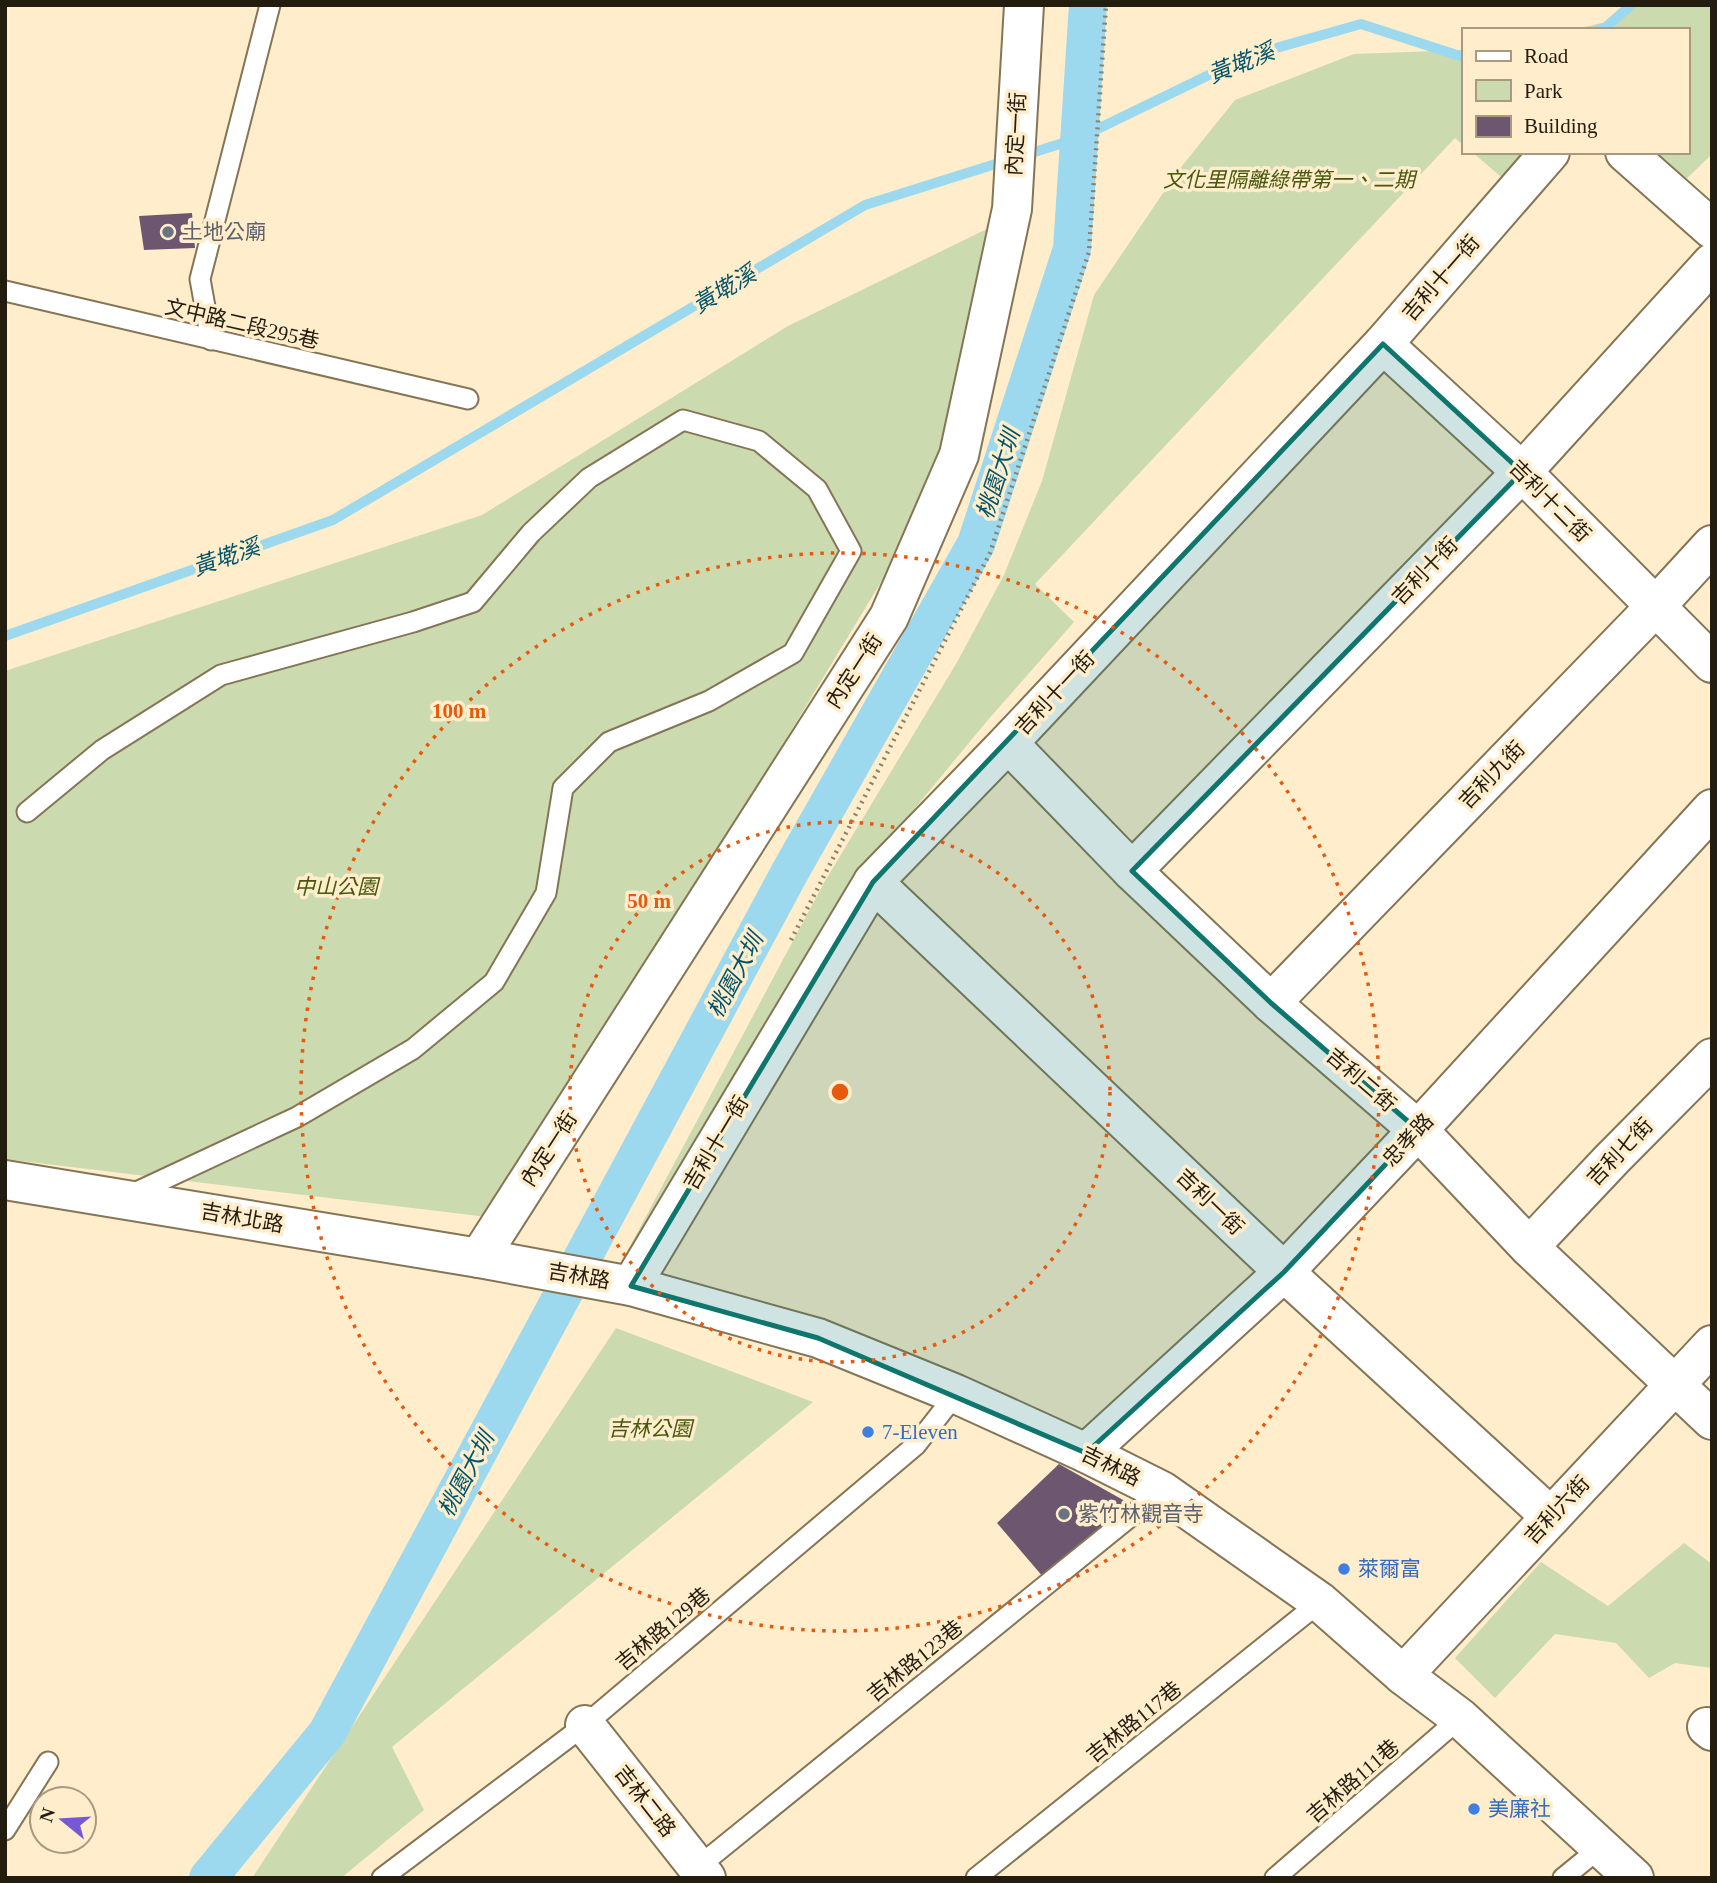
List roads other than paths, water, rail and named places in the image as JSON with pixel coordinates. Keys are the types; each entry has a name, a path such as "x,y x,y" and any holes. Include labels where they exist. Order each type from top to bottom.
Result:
{"street":[{"name":"內定一街","path":"479,1258 889,617 959,455 1012,209 1024,5"},
{"name":"吉利十一街","path":"615,1283 873,882 1008,743 1383,344 1548,154"},
{"path":"1627,154 1712,229"},
{"name":"吉利十街","path":"1132,871 1522,472 1712,264"},
{"name":"吉利十二街","path":"1383,344 1522,472 1712,663"},
{"name":"吉利九街","path":"1271,1003 1712,545"},
{"name":"吉利二街","path":"1008,743 1132,871 1271,1003 1418,1130 1529,1247 1712,1420"},
{"name":"忠孝路","path":"1086,1452 1284,1272 1712,809"},
{"name":"吉利一街","path":"873,882 1284,1272 1551,1517"},
{"name":"吉利七街","path":"1529,1247 1712,1058"},
{"name":"吉林北路","path":"5,1180 479,1258"},
{"name":"吉林路","path":"479,1258 615,1283 818,1338 956,1394 1086,1452 1162,1491 1320,1602 1402,1675 1460,1718 1634,1878"},
{"name":"吉利六街","path":"1402,1675 1712,1345"},
{"name":"吉林二路","path":"585,1725 696,1874"}],"lane":[{"path":"211,340 200,279 270,5"},
{"name":"文中路二段295巷","path":"5,291 468,399"},
{"path":"27,811 102,750 221,675 413,622 473,602 531,533 589,478 682,420 760,441 817,489 851,551 793,653 709,701 609,743 563,788 546,893 494,982 413,1049 297,1117 124,1198"},
{"name":"吉林路129巷","path":"382,1878 585,1725 916,1446 956,1394"},
{"name":"吉林路123巷","path":"696,1874 1162,1491"},
{"name":"吉林路117巷","path":"976,1878 1320,1602"},
{"name":"吉林路111巷","path":"1275,1878 1460,1718"},
{"path":"5,1830 48,1762"},
{"path":"1563,1878 1601,1847"}],"waterway":[{"name":"桃園大圳","path":"208,1878 327,1733 791,870 976,544 1072,249 1088,5"},
{"name":"黃墘溪","path":"1605,28 1631,5"},
{"name":"黃墘溪","path":"5,636 333,520 865,205 1079,138 1248,56 1361,24 1462,57"}],"place":[{"name":"土地公廟","path":"168,232"},
{"name":"7-Eleven","path":"868,1432"},
{"name":"紫竹林觀音寺","path":"1064,1514"},
{"name":"萊爾富","path":"1344,1569"},
{"name":"美廉社","path":"1474,1809"}],"park label":[{"name":"文化里隔離綠帶第一、二期","path":"1289,180"},
{"name":"中山公園","path":"336,887"},
{"name":"吉林公園","path":"650,1429"}]}
